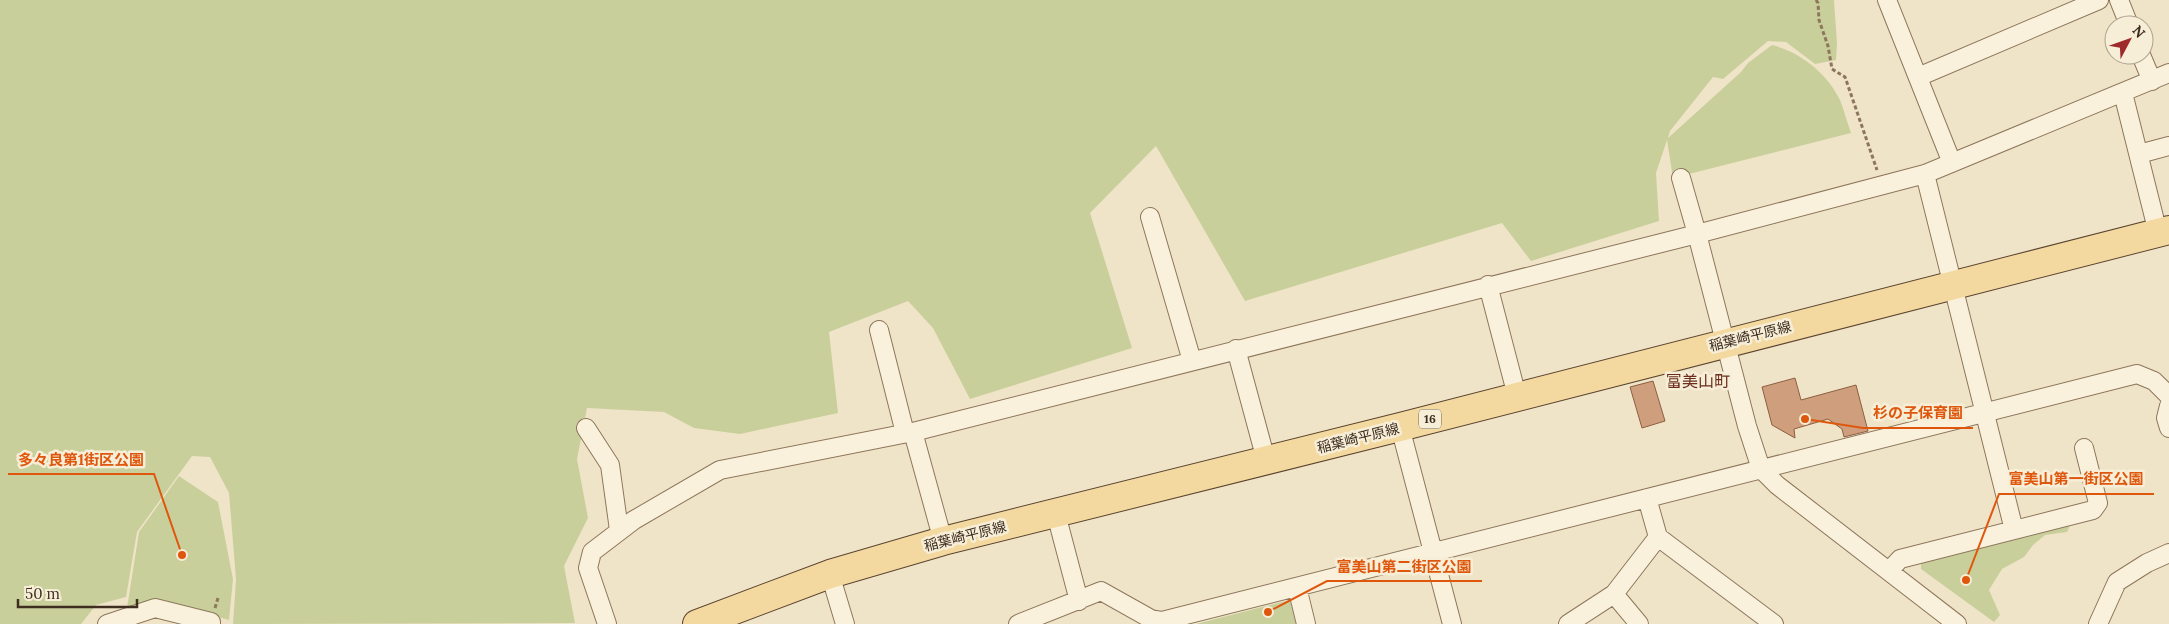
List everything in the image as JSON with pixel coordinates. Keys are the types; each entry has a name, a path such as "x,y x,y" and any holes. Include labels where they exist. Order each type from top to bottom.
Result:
{"main road":[{"name":"稲葉崎平原線","path":"697,624 830,574 943,541 1400,427 2163,231"}],"street":[{"path":"1887,0 1952,163"},
{"path":"1918,77 2099,0"},
{"path":"2118,0 2125,15"},
{"path":"2145,65 2152,80"},
{"path":"606,624 588,568 592,552 619,530 720,470 909,432 1488,285 1698,234 1925,174 2169,73"},
{"path":"2123,93 2139,154 2163,231"},
{"path":"2139,154 2169,146"},
{"path":"1925,174 2014,530"},
{"path":"1681,178 1698,234 1724,343 1761,469 1777,485 1957,624"},
{"path":"1150,217 1192,360"},
{"path":"1488,285 1517,396"},
{"path":"879,330 943,541"},
{"path":"1236,349 1266,460"},
{"path":"1018,624 1101,591 1152,619 1162,621 2137,374 2154,382 2169,396"},
{"path":"2169,406 2166,418 2169,428"},
{"path":"1400,427 1452,624"},
{"path":"586,428 610,464 619,530"},
{"path":"1889,571 1900,558 2093,510 2098,503 2084,448"},
{"path":"1648,498 1658,537 1774,624"},
{"path":"1056,514 1079,601"},
{"path":"1568,624 1614,594 1658,537"},
{"path":"2098,624 2117,582 2147,563 2167,556"},
{"path":"830,574 845,624"},
{"path":"1297,587 1306,624"},
{"path":"1614,594 1639,624"},
{"path":"107,624 155,608 211,622 213,616"}],"path":[{"path":"1816,0 1818,3 1819,20 1828,46 1832,69 1844,78 1882,185"},
{"path":"213,616 218,598"}],"green space":[{"path":"0,0 1834,0 1837,44 1836,60 1815,64 1786,42 1768,41 1723,79 1713,77 1670,131 1668,138 1741,72 1748,63 1772,45 1802,58 1828,81 1840,100 1851,133 1673,178 1667,140 1656,173 1659,221 1531,261 1502,223 1245,301 1156,146 1090,213 1132,348 970,399 933,328 908,301 829,332 838,413 740,434 694,428 664,412 587,408 577,459 588,518 564,566 575,623 233,624 236,579 229,493 210,457 192,456 137,532 126,597 96,605 81,624 0,624"},
{"path":"179,476 218,502 233,579 229,620 152,599 127,608 139,532"},
{"path":"2071,523 2067,532 2045,535 2033,545 2024,557 2002,569 1989,590 2000,615 1994,622 1921,569 1921,559"},
{"path":"1290,600 1296,624 1196,624"}],"building":[{"path":"1795,378 1801,400 1856,385 1868,431 1844,437 1842,429 1828,419 1794,429 1795,438 1772,425 1762,387"},
{"path":"1653,381 1665,421 1642,428 1630,387"}],"place":[{"name":"杉の子保育園","path":"1805,419"},
{"name":"多々良第1街区公園","path":"182,555"},
{"name":"富美山第一街区公園","path":"1966,580"},
{"name":"富美山第二街区公園","path":"1268,612"}],"district":[{"name":"富美山町","path":"1698,381"}]}
